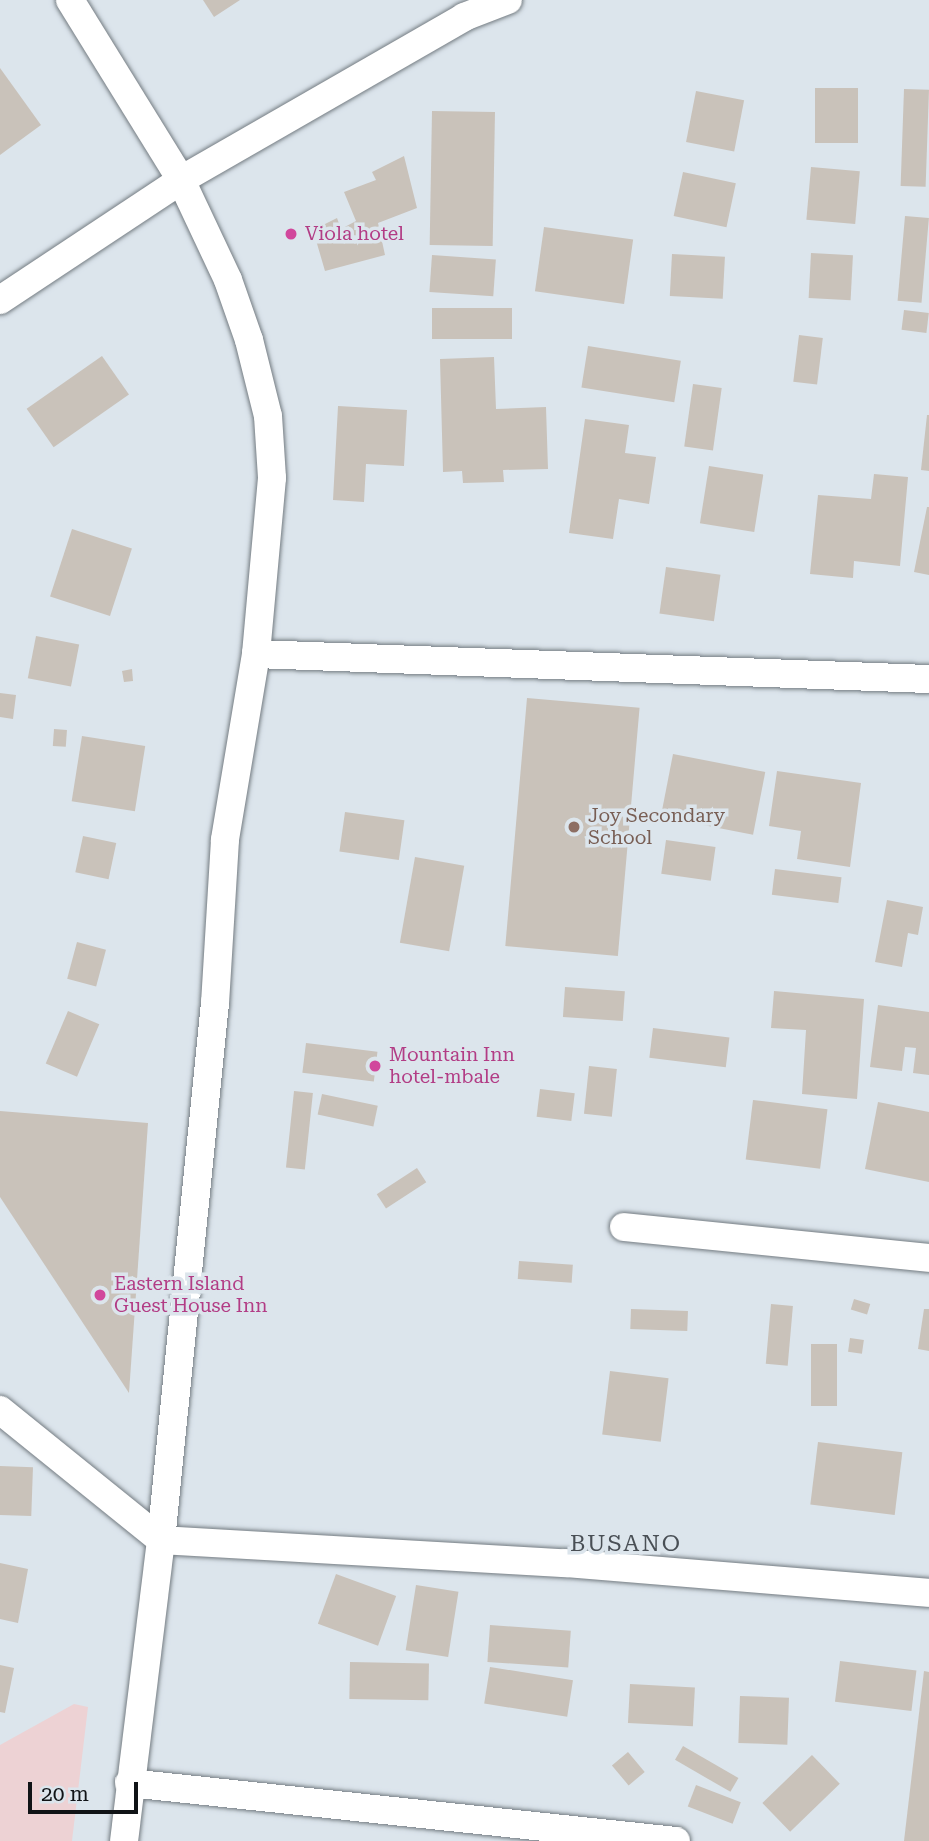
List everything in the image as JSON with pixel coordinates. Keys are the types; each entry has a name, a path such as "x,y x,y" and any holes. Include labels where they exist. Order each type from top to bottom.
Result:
{"street":[{"path":"70,0 181,180 228,280 249,340 268,416 272,478 256,654 225,840 215,1003 161,1540 129,1783 124,1841"},
{"path":"0,300 181,180 464,17 508,0"},
{"path":"256,654 929,679"},
{"path":"624,1227 929,1258"},
{"path":"0,1410 161,1540 565,1563 929,1593"},
{"path":"129,1783 676,1841"}],"shaded area":[{"path":"74,1704 88,1707 72,1841 0,1841 0,1745"}],"building":[{"path":"203,0 240,0 214,17"},
{"path":"0,68 41,125 0,155"},
{"path":"815,88 858,88 858,143 815,143"},
{"path":"904,89 929,90 926,187 901,186"},
{"path":"696,91 744,100 734,151 686,142"},
{"path":"432,111 495,112 493,246 430,245"},
{"path":"404,156 417,208 378,223 385,255 325,271 313,230 337,218 341,229 356,221 344,192 376,180 372,172"},
{"path":"811,167 860,171 855,224 806,220"},
{"path":"683,172 736,183 726,227 674,216"},
{"path":"905,216 929,218 922,303 898,301"},
{"path":"544,227 633,240 624,304 535,291"},
{"path":"811,253 853,255 851,300 809,298"},
{"path":"672,254 725,257 723,299 670,296"},
{"path":"432,255 496,259 493,296 429,292"},
{"path":"432,308 512,308 512,339 432,339"},
{"path":"904,310 929,313 926,333 902,330"},
{"path":"799,335 823,338 817,385 793,382"},
{"path":"588,346 681,361 674,402 581,387"},
{"path":"102,356 129,395 54,447 27,409"},
{"path":"494,357 496,409 546,407 548,469 503,470 504,482 463,483 462,471 443,472 440,359"},
{"path":"693,384 722,388 713,450 684,446"},
{"path":"338,406 407,410 404,466 366,464 364,502 333,500"},
{"path":"929,415 929,471 921,470"},
{"path":"585,419 629,425 625,453 656,457 649,504 619,499 613,539 569,533"},
{"path":"709,466 763,475 754,532 700,523"},
{"path":"874,474 908,477 900,566 854,561 853,578 810,574 818,495 871,499"},
{"path":"929,507 929,575 914,572"},
{"path":"72,529 132,548 110,616 50,597"},
{"path":"666,567 720,575 714,621 659,614"},
{"path":"36,636 79,644 71,687 28,678"},
{"path":"132,669 133,681 124,682 122,671"},
{"path":"0,693 16,695 13,719 0,717"},
{"name":"Joy Secondary School","path":"527,698 640,708 618,956 505,946"},
{"path":"54,729 67,730 66,747 53,746"},
{"path":"82,736 145,746 135,811 72,801"},
{"path":"673,754 765,772 753,835 661,817"},
{"path":"777,771 861,783 850,867 797,859 801,831 769,826"},
{"path":"345,812 404,820 399,860 339,852"},
{"path":"83,836 116,843 109,879 75,872"},
{"path":"666,840 716,847 711,881 661,874"},
{"path":"415,857 464,866 449,951 400,943"},
{"path":"775,869 842,877 838,903 772,895"},
{"path":"887,900 923,907 918,935 908,933 902,967 875,962"},
{"path":"77,942 106,950 96,986 67,979"},
{"path":"565,987 625,991 623,1021 563,1017"},
{"path":"774,991 864,999 857,1099 802,1094 806,1030 771,1028"},
{"path":"878,1005 929,1012 929,1075 913,1073 916,1048 905,1047 902,1071 870,1067"},
{"path":"68,1011 99,1024 77,1077 46,1063"},
{"path":"653,1028 729,1037 726,1067 649,1058"},
{"path":"306,1043 377,1052 374,1082 302,1073"},
{"path":"589,1066 617,1069 612,1117 584,1114"},
{"path":"540,1089 575,1093 571,1121 537,1117"},
{"path":"294,1091 313,1093 305,1170 286,1168"},
{"path":"322,1094 378,1106 373,1126 318,1115"},
{"path":"753,1100 827,1109 820,1169 746,1160"},
{"path":"878,1102 929,1112 929,1182 865,1169"},
{"name":"Eastern Island Guest House Inn","path":"0,1111 148,1123 129,1393 0,1197"},
{"path":"417,1168 426,1182 386,1208 377,1194"},
{"path":"519,1261 573,1265 572,1283 518,1279"},
{"path":"854,1299 870,1304 867,1314 851,1310"},
{"path":"771,1304 793,1306 788,1366 766,1364"},
{"path":"631,1309 688,1311 687,1331 630,1329"},
{"path":"924,1309 929,1309 929,1351 918,1349"},
{"path":"850,1338 864,1340 862,1354 848,1352"},
{"path":"811,1344 837,1344 837,1406 811,1406"},
{"path":"610,1371 669,1378 661,1442 602,1435"},
{"path":"818,1442 902,1452 895,1515 810,1505"},
{"path":"0,1466 33,1467 31,1516 0,1515"},
{"path":"0,1563 28,1569 18,1623 0,1619"},
{"path":"336,1574 396,1596 378,1646 318,1624"},
{"path":"416,1585 458,1592 448,1657 406,1650"},
{"path":"490,1625 571,1631 568,1668 487,1662"},
{"path":"840,1661 916,1670 911,1711 835,1702"},
{"path":"350,1662 429,1663 428,1700 349,1699"},
{"path":"0,1665 14,1668 5,1713 0,1712"},
{"path":"490,1667 573,1680 567,1717 484,1704"},
{"path":"924,1671 929,1672 929,1841 904,1841"},
{"path":"630,1684 695,1687 693,1726 628,1723"},
{"path":"740,1696 789,1698 787,1745 738,1743"},
{"path":"683,1746 738,1778 730,1792 675,1760"},
{"path":"628,1752 645,1772 629,1785 612,1765"},
{"path":"812,1755 840,1784 790,1832 762,1803"},
{"path":"696,1785 741,1802 733,1824 688,1806"}],"place":[{"name":"Viola hotel","path":"291,234"},
{"name":"Joy Secondary School","path":"574,827"},
{"name":"Mountain Inn hotel-mbale","path":"375,1066"},
{"name":"Eastern Island Guest House Inn","path":"100,1295"}],"district":[{"name":"BUSANO","path":"626,1544"}]}
